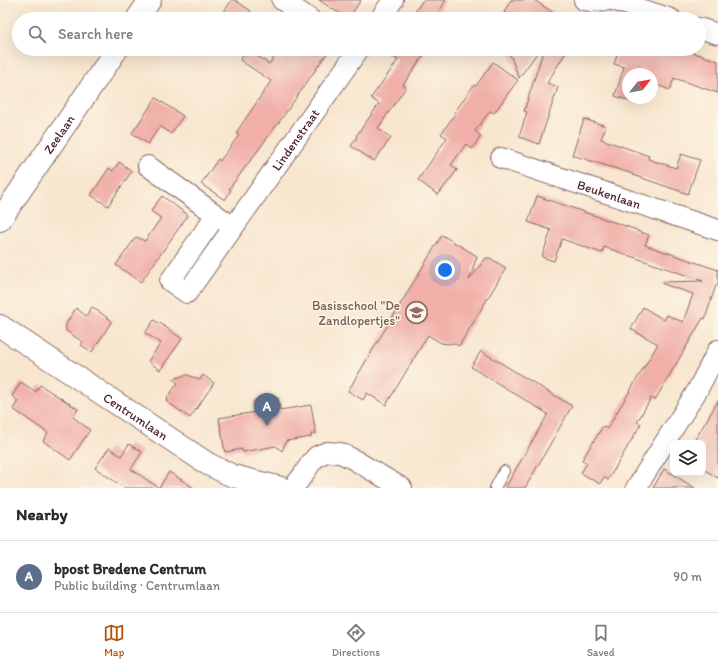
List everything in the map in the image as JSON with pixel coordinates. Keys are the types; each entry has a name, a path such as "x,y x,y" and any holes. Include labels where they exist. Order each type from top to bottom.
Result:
{"street":[{"path":"142,12 150,0"},
{"path":"282,0 300,12"},
{"path":"385,12 393,0"},
{"path":"584,0 609,0"},
{"path":"613,0 650,12"},
{"path":"706,30 718,34"},
{"name":"Zeelaan","path":"0,220 112,56"},
{"name":"Lindenstraat","path":"216,215 170,280 187,293 352,56"},
{"name":"Beukenlaan","path":"501,158 718,230"},
{"path":"148,166 233,227"},
{"name":"Centrumlaan","path":"0,326 208,464 233,476 282,488"},
{"path":"636,488 697,390 718,350"},
{"path":"293,488 317,456 327,452 346,455 402,488"}],"lane":[{"path":"495,488 504,471"}],"building":[{"path":"232,0 235,0 251,11 250,12 224,12"},
{"path":"319,0 361,0 353,12 337,12"},
{"path":"423,0 446,0 439,12 415,12"},
{"path":"511,0 534,0 552,12 504,12"},
{"path":"243,56 257,56 269,64 275,56 325,56 282,118 229,189 231,190 225,200 201,184 218,159 220,161 239,135 236,133 271,81 240,60"},
{"path":"392,56 423,56 403,85 406,87 378,128 391,138 374,161 351,146 357,137 356,136 379,104 371,98 398,60"},
{"path":"511,56 535,56 519,78"},
{"path":"542,56 564,56 547,83 558,87 539,144 519,137 527,112 524,111"},
{"path":"617,56 703,56 718,61 718,93 674,78 670,90 658,85 658,68 624,67 614,64"},
{"path":"493,62 518,80 494,113 490,111 475,131 481,136 472,149 466,144 451,165 457,170 438,195 418,180 447,138 441,134 455,114 454,113"},
{"path":"622,73 622,98 615,96"},
{"path":"156,98 183,116 171,134 160,126 148,144 132,133"},
{"path":"584,119 606,126 601,139 649,156 648,159 676,168 681,154 700,160 688,194 633,174 572,155"},
{"path":"119,162 132,171 108,206 91,195 109,168 113,171"},
{"path":"162,196 188,215 141,282 116,265 136,237 145,241 161,218 151,211"},
{"path":"537,196 637,230 649,235 645,245 718,270 718,286 716,285 705,319 703,318 655,400 651,398 637,422 641,424 608,480 604,477 600,484 581,473 587,463 582,460 603,426 607,429 658,344 631,329 643,307 664,320 667,315 683,322 693,294 663,284 663,282 703,281 604,247 602,253 562,239 554,261 542,257 551,230 528,222"},
{"path":"442,235 477,256 469,280 486,258 490,258 506,268 459,346 453,343 441,343 428,335 386,405 367,393 363,400 348,391"},
{"path":"92,307 112,321 92,352 81,345 83,342 66,331 66,324 76,308 86,316"},
{"path":"154,320 182,339 160,370 148,361 161,343 145,333"},
{"path":"481,351 572,406 525,488 505,488 548,414 471,367"},
{"path":"185,375 200,380 203,375 214,383 190,418 166,401 178,383 173,379"},
{"path":"21,382 36,392 40,385 78,409 73,417 90,430 70,460 43,441 48,433 13,409 18,401 12,396"},
{"path":"278,398 280,410 311,405 316,434 311,434 311,437 286,441 282,451 276,446 243,452 242,449 225,452 219,418 256,412 254,401"},
{"path":"718,401 718,478 706,471 706,440 695,440"},
{"path":"129,444 142,452 131,469 159,488 125,488 95,468 109,448 121,456"},
{"path":"664,469 670,473 670,476 675,476 695,488 653,488"},
{"path":"169,472 194,488 159,488"}],"place":[{"name":"Basisschool \"De Zandlopertjes\"","path":"416,312"},
{"name":"bpost Bredene Centrum","path":"267,426"}]}
